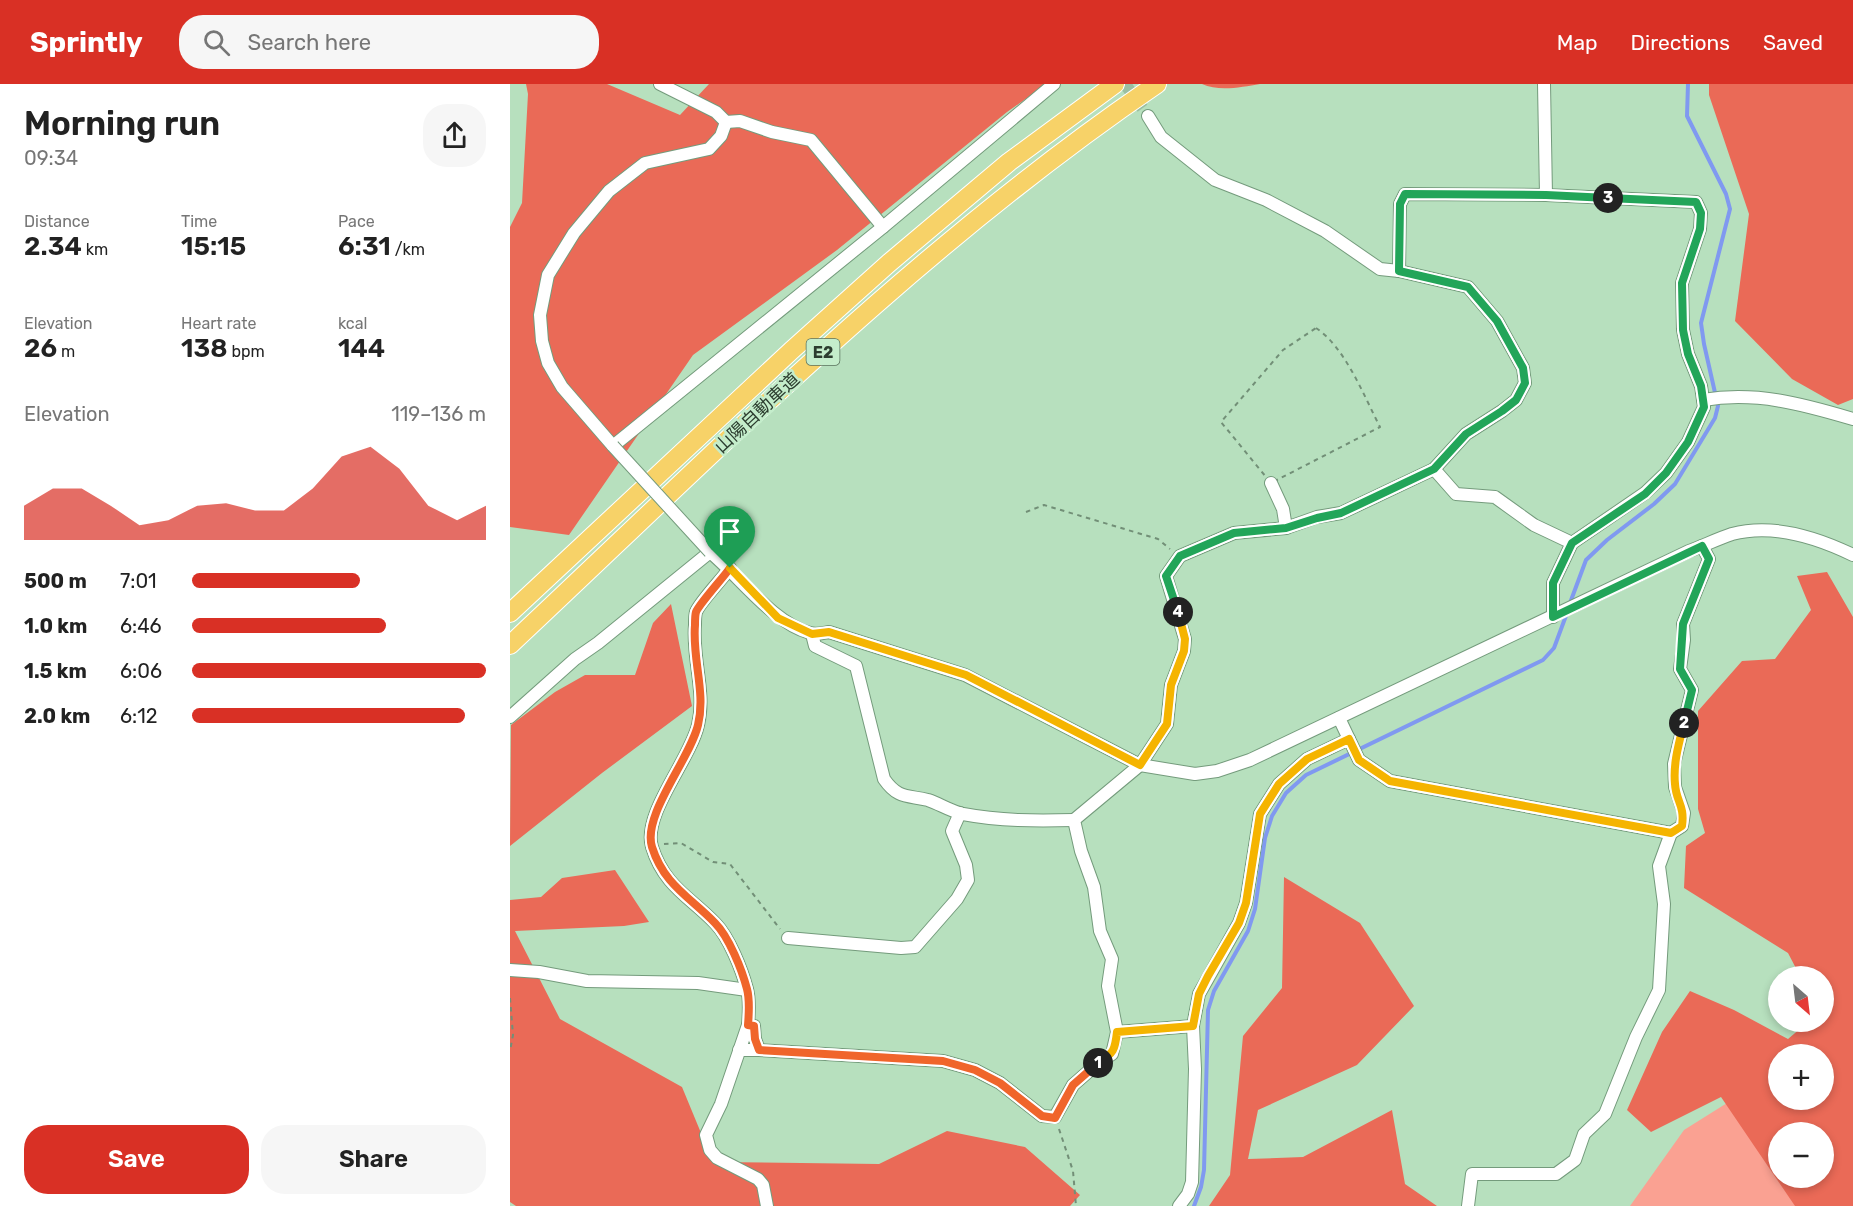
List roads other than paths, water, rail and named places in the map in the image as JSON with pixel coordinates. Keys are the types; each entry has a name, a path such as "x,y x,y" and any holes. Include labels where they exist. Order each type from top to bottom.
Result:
{"highway":[{"name":"山陽自動車道","path":"510,613 792,350 889,263 1009,162 1115,84"},
{"name":"山陽自動車道","path":"510,645 806,367 904,279 1021,182 1157,84"}],"street":[{"path":"660,84 716,112 726,122 740,121 772,132 811,140 883,227"},
{"path":"613,446 883,227 1054,84"},
{"path":"1544,84 1546,195"},
{"path":"812,634 814,646 856,666 884,779 892,790 960,813 1010,821 1074,820 1140,765 1167,724 1171,685 1184,651 1185,639 1166,576 1180,556 1234,533 1286,528 1341,513 1434,469 1466,434 1516,400 1525,383 1523,368 1497,321 1468,287 1399,271 1380,269 1325,231 1266,200 1215,180 1161,137 1148,116"},
{"path":"726,122 722,136 709,149 645,163 609,191 574,233 548,275 540,315 542,341 548,363 562,387 710,552 730,568 778,618 812,634 829,632 966,675 1140,765 1195,774 1217,771 1250,760 1702,546 1734,534 1774,530 1814,537 1853,555"},
{"path":"1399,271 1400,204 1405,194 1546,195 1696,202 1701,213 1700,229 1682,283 1683,330 1688,354 1701,386 1704,407 1688,442 1666,473 1645,494 1572,543 1553,583 1553,617"},
{"path":"1703,400 1723,396 1795,402 1853,419"},
{"path":"1434,469 1455,494 1495,497 1534,525 1572,543"},
{"path":"1271,483 1283,509 1286,528"},
{"path":"1468,1206 1472,1174 1556,1174 1575,1160 1584,1134 1605,1114 1636,1036 1659,990 1664,904 1659,866 1671,833 1682,826 1684,813 1675,787 1674,764 1692,690 1680,669 1683,624 1709,559 1702,546"},
{"path":"510,717 575,659 710,552"},
{"path":"730,568 696,611 694,639 702,704 698,725 691,747 660,804 652,827 651,844 656,858 673,886 717,925 734,954 747,990 748,1025 721,1104 706,1135 710,1150 717,1158 758,1179 763,1185 767,1206"},
{"path":"1339,718 1359,760 1390,781 1671,833"},
{"path":"1296,738 1307,759"},
{"path":"1179,1206 1188,1194 1192,1182 1195,1069 1193,1026 1199,994 1239,923 1246,903 1260,814 1279,784 1307,759 1349,739"},
{"path":"788,938 901,948 915,946 957,899 968,880 966,865 952,831 960,813"},
{"path":"739,1050 943,1061 975,1070 1000,1083 1042,1116 1055,1118 1073,1085 1112,1054 1117,1032 1108,986 1112,959 1100,931 1094,887 1074,820"},
{"path":"510,970 539,972 587,981 698,984 747,990"},
{"path":"748,1025 754,1026 759,1050"},
{"path":"1117,1032 1193,1026"}],"waterway":[{"path":"1570,603 1586,560 1675,484 1715,418 1718,406 1701,323 1730,209 1726,194 1687,116 1688,84"},
{"path":"1194,1206 1204,1170 1208,1010 1214,991 1248,931 1255,909 1265,838 1272,816 1286,793 1306,775 1543,660 1554,648 1567,613"}],"tunnel":[{"path":"1125,84 1148,116"}]}
